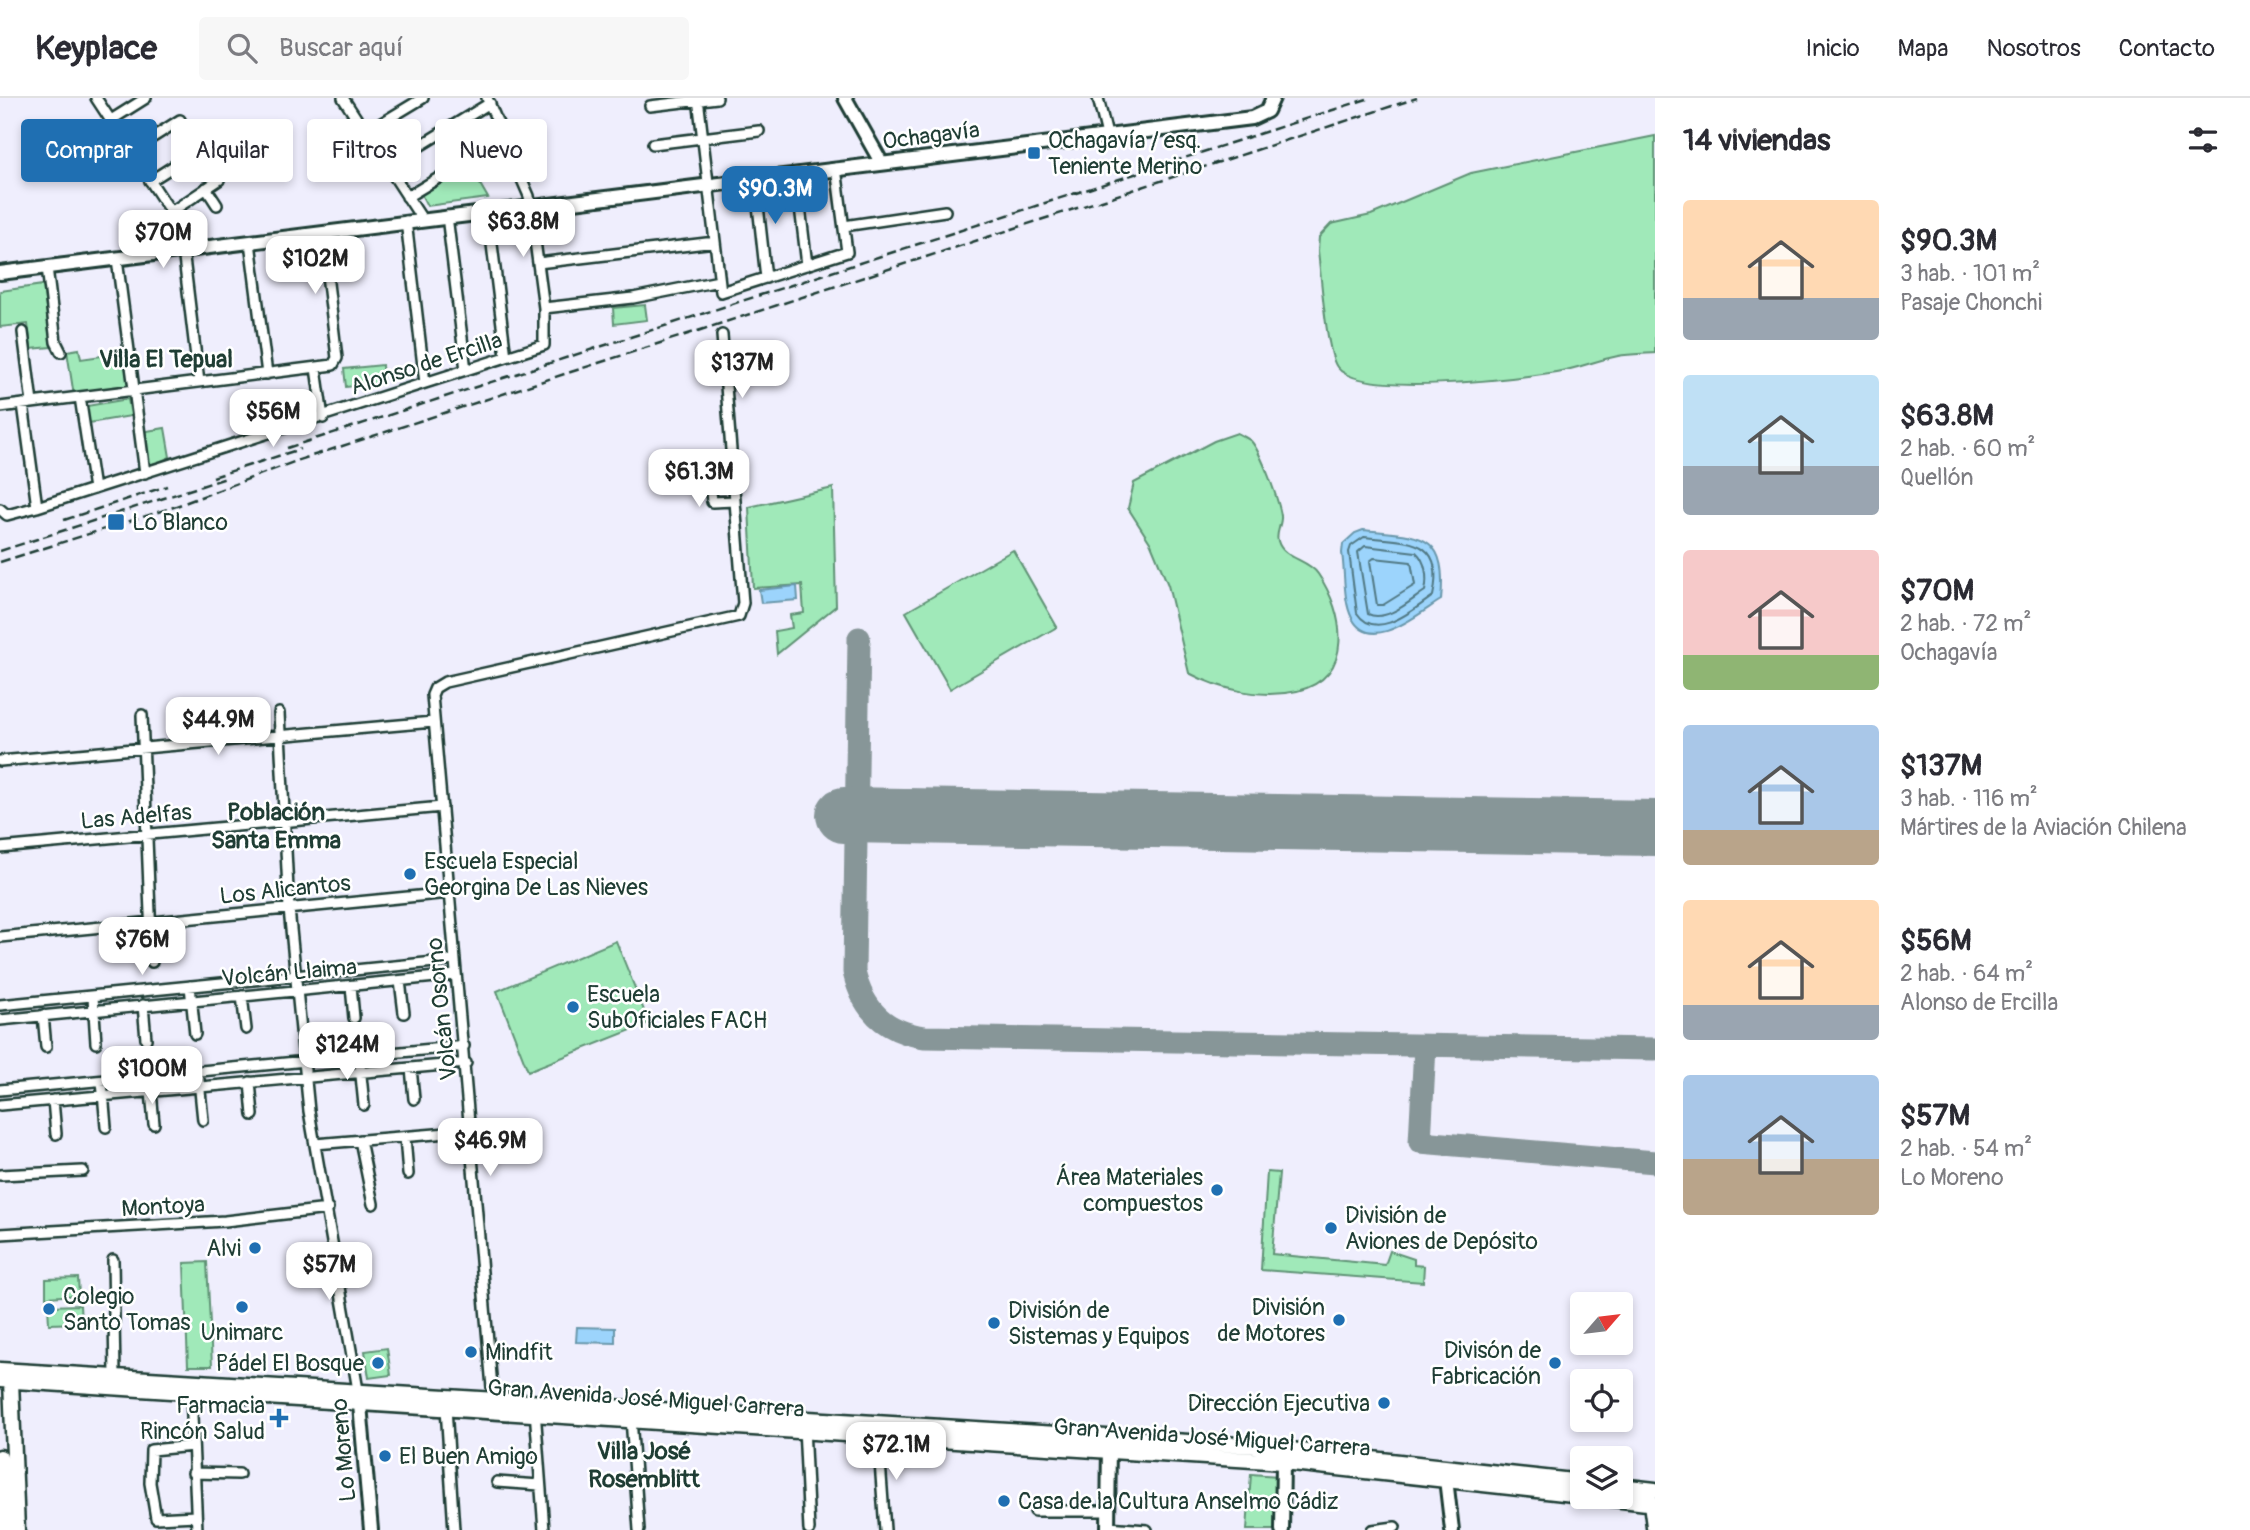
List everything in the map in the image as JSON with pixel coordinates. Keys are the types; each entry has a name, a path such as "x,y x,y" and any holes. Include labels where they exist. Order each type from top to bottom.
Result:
{"main road":[{"path":"845,98 881,162"},
{"name":"Ochagavía","path":"0,273 1256,117 1270,108 1273,98"},
{"name":"Gran Avenida José Miguel Carrera","path":"3,1376 115,1375 360,1396 446,1408 535,1407 804,1416 878,1429 1109,1451 1283,1462 1570,1494"},
{"path":"3,1376 6,1513 4,1530"},
{"name":"Gran Avenida José Miguel Carrera","path":"3,1376 191,1393 493,1399 535,1407 631,1418 804,1432 878,1429 1109,1436 1274,1447 1570,1481"},
{"name":"Lo Moreno","path":"360,1396 371,1530"},
{"path":"1108,1528 1109,1436"},
{"path":"1274,1447 1283,1462 1282,1530"},
{"path":"0,1457 6,1513 17,1530"},
{"path":"1452,1530 1446,1479 1448,1473 1456,1467"},
{"path":"1633,1491 1651,1497"},
{"path":"1633,1497 1651,1497"}],"street":[{"path":"96,98 110,119"},
{"path":"113,119 146,98"},
{"path":"344,98 357,119"},
{"path":"388,119 423,98"},
{"path":"650,106 717,98"},
{"path":"1098,98 1107,135"},
{"path":"698,99 720,292 847,252 836,168"},
{"path":"421,144 489,101 497,119"},
{"path":"653,144 759,131"},
{"path":"796,173 807,265"},
{"path":"755,178 766,278"},
{"path":"407,197 435,180"},
{"path":"151,182 171,212 177,230 199,382"},
{"path":"171,212 216,182"},
{"path":"397,182 422,219"},
{"path":"522,182 531,207 544,309 633,298 719,281"},
{"path":"206,188 217,205"},
{"path":"844,226 945,211"},
{"path":"488,212 506,357"},
{"path":"447,216 466,370"},
{"path":"406,221 425,383"},
{"path":"0,407 316,368 335,363 322,233"},
{"path":"250,242 267,374"},
{"path":"538,263 715,242"},
{"path":"117,259 145,473"},
{"path":"47,267 57,344 61,352"},
{"name":"Alonso de Ercilla","path":"0,509 7,515 37,507 323,418 545,344 544,309"},
{"path":"23,332 37,507"},
{"path":"723,335 732,467 734,501 712,502 709,469 732,467"},
{"path":"316,368 323,418"},
{"path":"80,397 94,489"},
{"name":"Volcán Osorno","path":"493,1399 466,1063 431,699 435,688 445,682 737,617 743,606 734,501"},
{"name":"Lo Moreno","path":"279,713 289,908 304,1061 315,1144 360,1396"},
{"path":"142,715 152,962"},
{"path":"0,761 433,722"},
{"name":"Las Adelfas","path":"0,848 442,807"},
{"name":"Los Alicantos","path":"0,937 449,893"},
{"name":"Volcán Llaima","path":"0,1005 455,960"},
{"name":"Volcán Llaima","path":"0,1020 456,975"},
{"path":"400,981 404,1013"},
{"path":"190,986 195,1034"},
{"path":"351,986 354,1018"},
{"path":"242,996 246,1029"},
{"path":"93,997 96,1043"},
{"path":"143,1006 146,1039"},
{"path":"44,1015 46,1047"},
{"path":"0,1090 464,1046"},
{"path":"359,1056 365,1105"},
{"path":"0,1105 466,1063"},
{"path":"411,1068 414,1099"},
{"path":"198,1072 203,1120"},
{"path":"102,1081 106,1127"},
{"path":"250,1083 253,1115"},
{"path":"151,1091 154,1124"},
{"path":"53,1100 56,1134"},
{"path":"315,1144 405,1140 472,1131"},
{"path":"405,1140 408,1174"},
{"path":"361,1143 373,1203"},
{"path":"0,1175 83,1171"},
{"name":"Montoya","path":"0,1234 225,1222 328,1209"},
{"path":"113,1259 115,1375"},
{"path":"191,1393 197,1530"},
{"path":"535,1407 544,1530"},
{"path":"446,1408 454,1530"},
{"path":"804,1416 809,1530"},
{"path":"631,1418 639,1530"},
{"path":"878,1429 884,1530"},
{"path":"193,1446 151,1450 150,1483 156,1518 196,1516"},
{"path":"193,1474 239,1474"},
{"path":"497,1482 540,1485"},
{"path":"1651,1497 1652,1530"},
{"path":"1035,1511 1107,1511"},
{"path":"1372,1530 1395,1527"},
{"path":"1108,1528 1147,1530"}],"green space":[{"path":"1655,136 1655,353 1618,356 1556,372 1440,383 1375,382 1351,376 1337,367 1327,330 1318,251 1319,237 1331,224 1371,215 1471,173"},
{"path":"441,182 479,182 488,198 427,206 421,194"},
{"path":"43,285 51,347 31,349 28,324 0,327 0,291"},
{"path":"645,305 647,320 614,324 613,308"},
{"path":"79,349 81,359 123,353 129,388 74,396 67,351"},
{"path":"382,365 383,383 346,387 344,369"},
{"path":"128,399 131,416 83,424 81,407"},
{"path":"165,428 170,457 147,468 141,432"},
{"path":"1237,433 1251,441 1269,477 1281,516 1277,538 1281,547 1318,574 1334,607 1339,625 1336,659 1329,673 1316,684 1297,691 1270,694 1242,691 1214,684 1189,673 1168,585 1151,544 1128,508 1134,483 1214,441"},
{"path":"833,488 836,606 777,654 775,631 792,628 790,615 804,613 802,585 753,588 749,507"},
{"path":"1013,550 1057,627 950,689 906,612"},
{"name":"Escuela SubOficiales FACH","path":"616,941 649,1023 528,1071 497,991"},
{"path":"1267,1172 1279,1173 1272,1254 1385,1265 1390,1251 1414,1259 1414,1265 1424,1266 1423,1282 1261,1270"},
{"path":"207,1262 212,1366 188,1366 184,1263"},
{"path":"78,1278 79,1295 46,1297 46,1279"},
{"path":"80,1305 81,1323 49,1324 48,1306"},
{"name":"Pádel El Bosque","path":"387,1348 391,1375 369,1378 365,1351"},
{"path":"1251,1474 1278,1476 1277,1530 1247,1530"}],"water":[{"path":"1363,530 1400,534 1426,541 1440,561 1441,600 1395,628 1371,633 1360,628 1352,618 1347,603 1342,553 1343,544 1355,533"},
{"path":"797,586 798,600 761,603 759,590"},
{"path":"577,1327 615,1328 615,1343 576,1342"}],"taxiway":[{"path":"859,638 854,972 870,1008 878,1017 898,1030 925,1037 1655,1049"},
{"path":"1425,1046 1420,1142 1655,1162"}],"runway":[{"path":"844,815 1655,828"}],"railway":[{"path":"287,448 1370,98"},
{"path":"0,562 171,508 299,460 1417,98"},
{"path":"213,477 300,449"},
{"path":"0,551 226,478"},
{"path":"64,520 167,486"}],"place":[{"name":"Ochagavía / esq. Teniente Merino","path":"1034,153"},
{"name":"Lo Blanco","path":"116,522"},
{"name":"Escuela Especial Georgina De Las Nieves","path":"410,874"},
{"name":"Escuela SubOficiales FACH","path":"573,1007"},
{"name":"Área Materiales compuestos","path":"1217,1190"},
{"name":"División de Aviones de Depósito","path":"1331,1228"},
{"name":"Alvi","path":"255,1248"},
{"name":"Unimarc","path":"242,1307"},
{"name":"Colegio Santo Tomas","path":"49,1309"},
{"name":"División de Motores","path":"1339,1320"},
{"name":"División de Sistemas y Equipos","path":"994,1323"},
{"name":"Mindfit","path":"471,1352"},
{"name":"Pádel El Bosque","path":"378,1363"},
{"name":"Divisón de Fabricación","path":"1555,1363"},
{"name":"Dirección Ejecutiva","path":"1384,1403"},
{"name":"Farmacia Rincón Salud","path":"279,1418"},
{"name":"El Buen Amigo","path":"385,1456"},
{"name":"Casa de la Cultura Anselmo Cádiz","path":"1004,1501"}],"district":[{"name":"Villa El Tepual","path":"166,359"},
{"name":"Población Santa Emma","path":"276,826"},
{"name":"Villa José Rosemblitt","path":"644,1465"}]}
